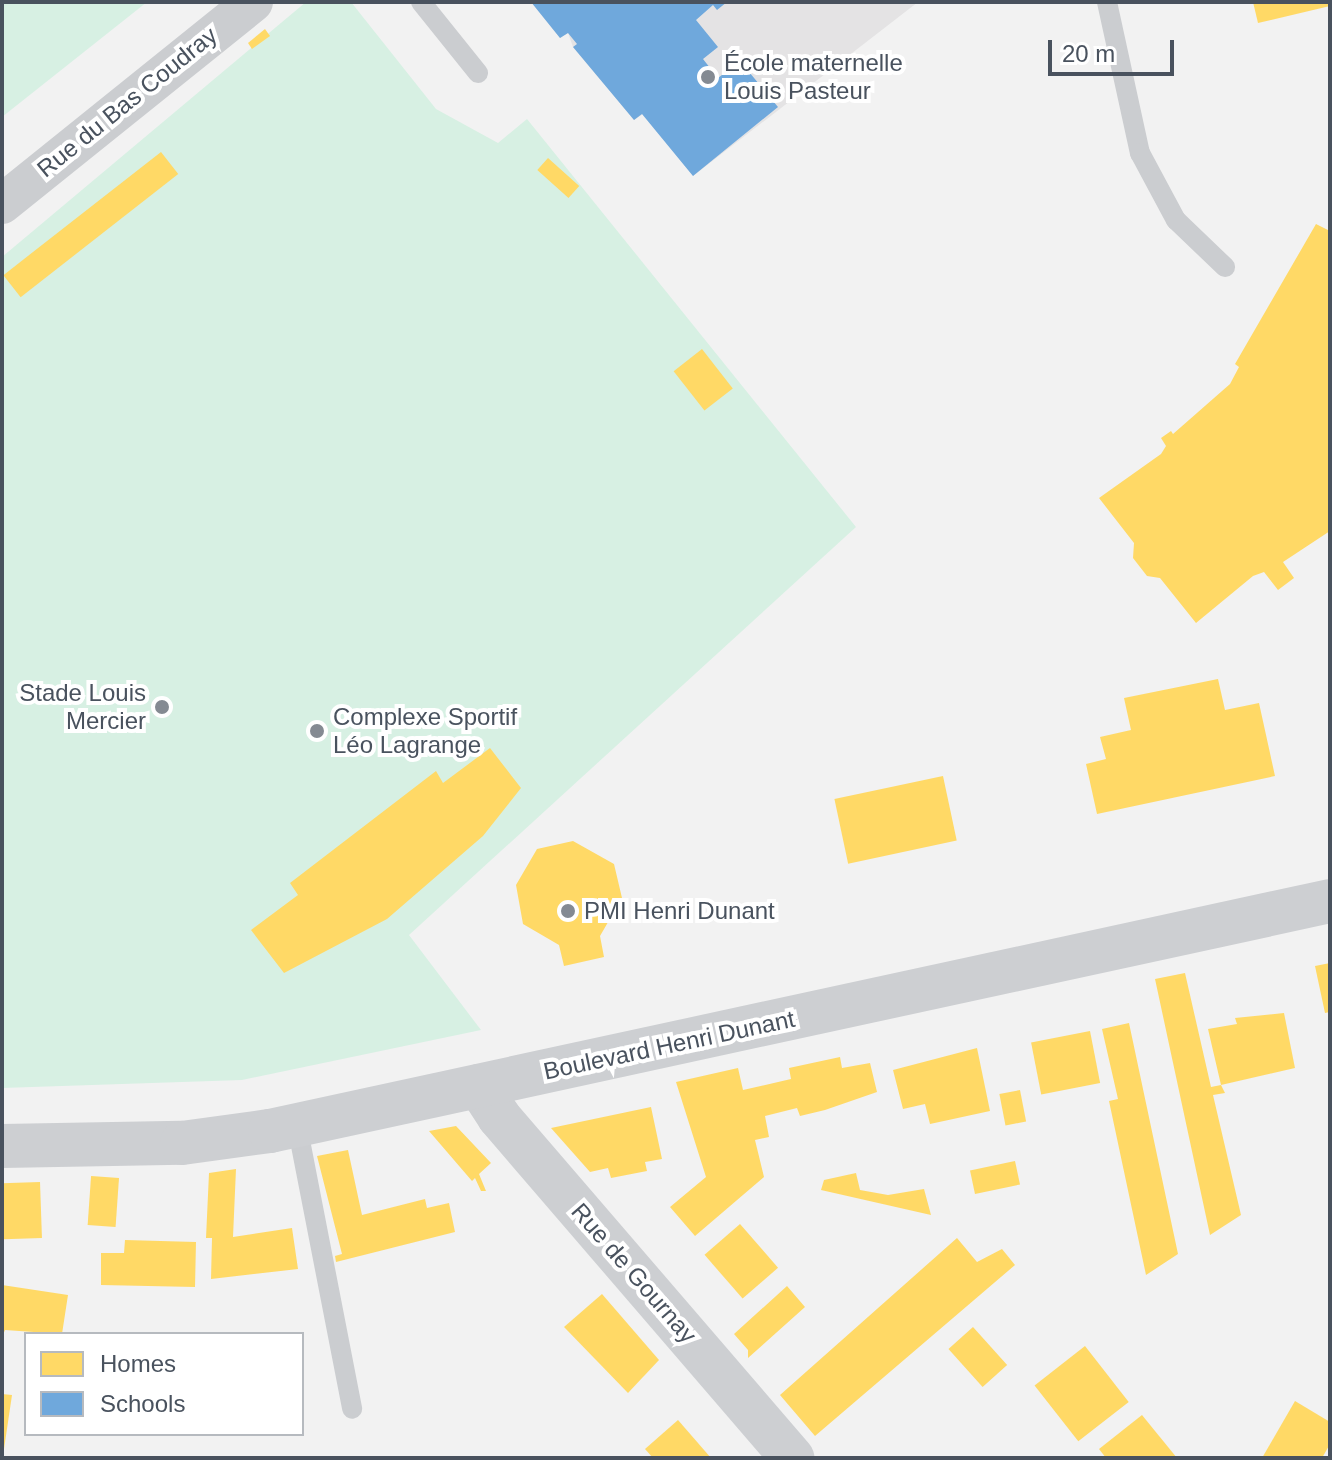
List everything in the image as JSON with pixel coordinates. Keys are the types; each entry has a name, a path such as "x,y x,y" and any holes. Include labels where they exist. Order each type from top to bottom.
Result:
{"main road":[{"name":"Boulevard Henri Dunant","path":"2,1146 182,1143 297,1125 1330,901"},
{"name":"Rue de Gournay","path":"479,1086 499,1117 792,1458"}],"street":[{"name":"Rue du Bas Coudray","path":"2,204 253,2"}],"lane":[{"path":"421,2 478,73"},
{"path":"1107,2 1140,153 1176,220 1225,267"},
{"path":"297,1125 352,1409"}],"shaded area":[{"name":"École maternelle Louis Pasteur","path":"531,2 918,2 693,176 643,114 634,120 573,47 568,33 560,38"}],"green space":[{"path":"2,2 147,2 2,117"},
{"name":"Complexe Sportif Léo Lagrange","path":"306,2 351,2 436,109 498,143 527,119 856,527 409,935 481,1030 242,1080 2,1088 2,257"}],"building: Homes":[{"path":"1253,2 1330,2 1330,6 1258,23"},
{"path":"265,29 270,36 252,49 248,43"},
{"path":"161,152 178,174 21,297 3,275"},
{"path":"548,158 579,186 569,198 537,170"},
{"path":"1316,224 1330,231 1330,531 1283,562 1294,578 1278,590 1264,572 1253,576 1196,623 1160,578 1147,576 1133,558 1134,543 1099,498 1161,454 1166,446 1161,438 1171,431 1173,434 1230,384 1239,367 1235,364"},
{"path":"702,349 733,388 704,411 674,371"},
{"path":"1218,679 1225,710 1259,703 1275,776 1097,814 1086,764 1106,759 1100,737 1131,730 1124,698"},
{"path":"490,748 521,788 483,836 387,919 284,973 251,930 298,895 290,883 436,771 443,783"},
{"path":"943,776 957,841 848,864 834,799"},
{"name":"PMI Henri Dunant","path":"573,841 614,864 622,898 600,936 604,957 564,966 559,945 523,924 516,885 537,849"},
{"path":"1330,963 1330,1012 1325,1013 1315,966"},
{"path":"1185,973 1211,1087 1221,1085 1225,1093 1213,1095 1241,1215 1210,1235 1155,979"},
{"path":"1284,1013 1295,1068 1221,1085 1208,1029 1237,1024 1235,1018"},
{"path":"1129,1023 1178,1254 1146,1275 1109,1101 1118,1099 1102,1029"},
{"path":"1090,1031 1100,1083 1041,1094 1031,1042"},
{"path":"977,1048 990,1111 930,1124 925,1104 903,1109 893,1070"},
{"path":"840,1057 842,1068 870,1063 877,1092 800,1116 797,1108 765,1116 769,1137 755,1140 764,1177 695,1236 670,1207 706,1177 676,1082 738,1068 743,1090 791,1079 789,1068"},
{"path":"1020,1090 1026,1121 1005,1125 999,1094"},
{"path":"651,1107 662,1159 645,1162 647,1171 611,1178 608,1168 590,1172 551,1128"},
{"path":"456,1126 491,1163 479,1174 486,1191 481,1191 475,1178 472,1181 429,1131"},
{"path":"348,1150 362,1215 425,1199 427,1208 449,1203 455,1232 336,1262 335,1256 342,1254 317,1156"},
{"path":"1015,1161 1020,1184 975,1194 970,1171"},
{"path":"236,1169 233,1237 292,1228 298,1269 211,1279 212,1238 206,1238 209,1173"},
{"path":"856,1173 860,1190 888,1195 924,1189 931,1215 821,1190 824,1180"},
{"path":"91,1176 119,1178 116,1227 88,1225"},
{"path":"40,1182 42,1238 4,1239 2,1183"},
{"path":"740,1224 778,1268 743,1299 705,1255"},
{"path":"957,1238 977,1262 1002,1249 1015,1265 815,1436 780,1395"},
{"path":"125,1240 196,1242 195,1287 101,1285 101,1253 124,1253"},
{"path":"2,1285 68,1295 62,1332 5,1330 2,1337"},
{"path":"787,1286 805,1307 748,1358 748,1350 734,1334"},
{"path":"602,1294 659,1360 628,1393 564,1327"},
{"path":"973,1327 1007,1365 983,1387 948,1349"},
{"path":"1085,1346 1129,1402 1078,1441 1035,1385"},
{"path":"2,1394 12,1395 4,1449 2,1449"},
{"path":"1295,1401 1330,1422 1330,1444 1322,1458 1262,1458"},
{"path":"1142,1415 1177,1458 1106,1458 1099,1449"},
{"path":"678,1420 711,1458 653,1458 645,1449"}],"building: Schools":[{"name":"École maternelle Louis Pasteur","path":"531,2 727,2 717,10 713,5 696,20 718,47 703,59 718,78 740,61 778,107 693,176 642,114 634,120 573,47 577,44 568,33 560,38"}],"place":[{"name":"École maternelle Louis Pasteur","path":"708,77"},
{"name":"Stade Louis Mercier","path":"162,707"},
{"name":"Complexe Sportif Léo Lagrange","path":"317,731"},
{"name":"PMI Henri Dunant","path":"568,911"}]}
